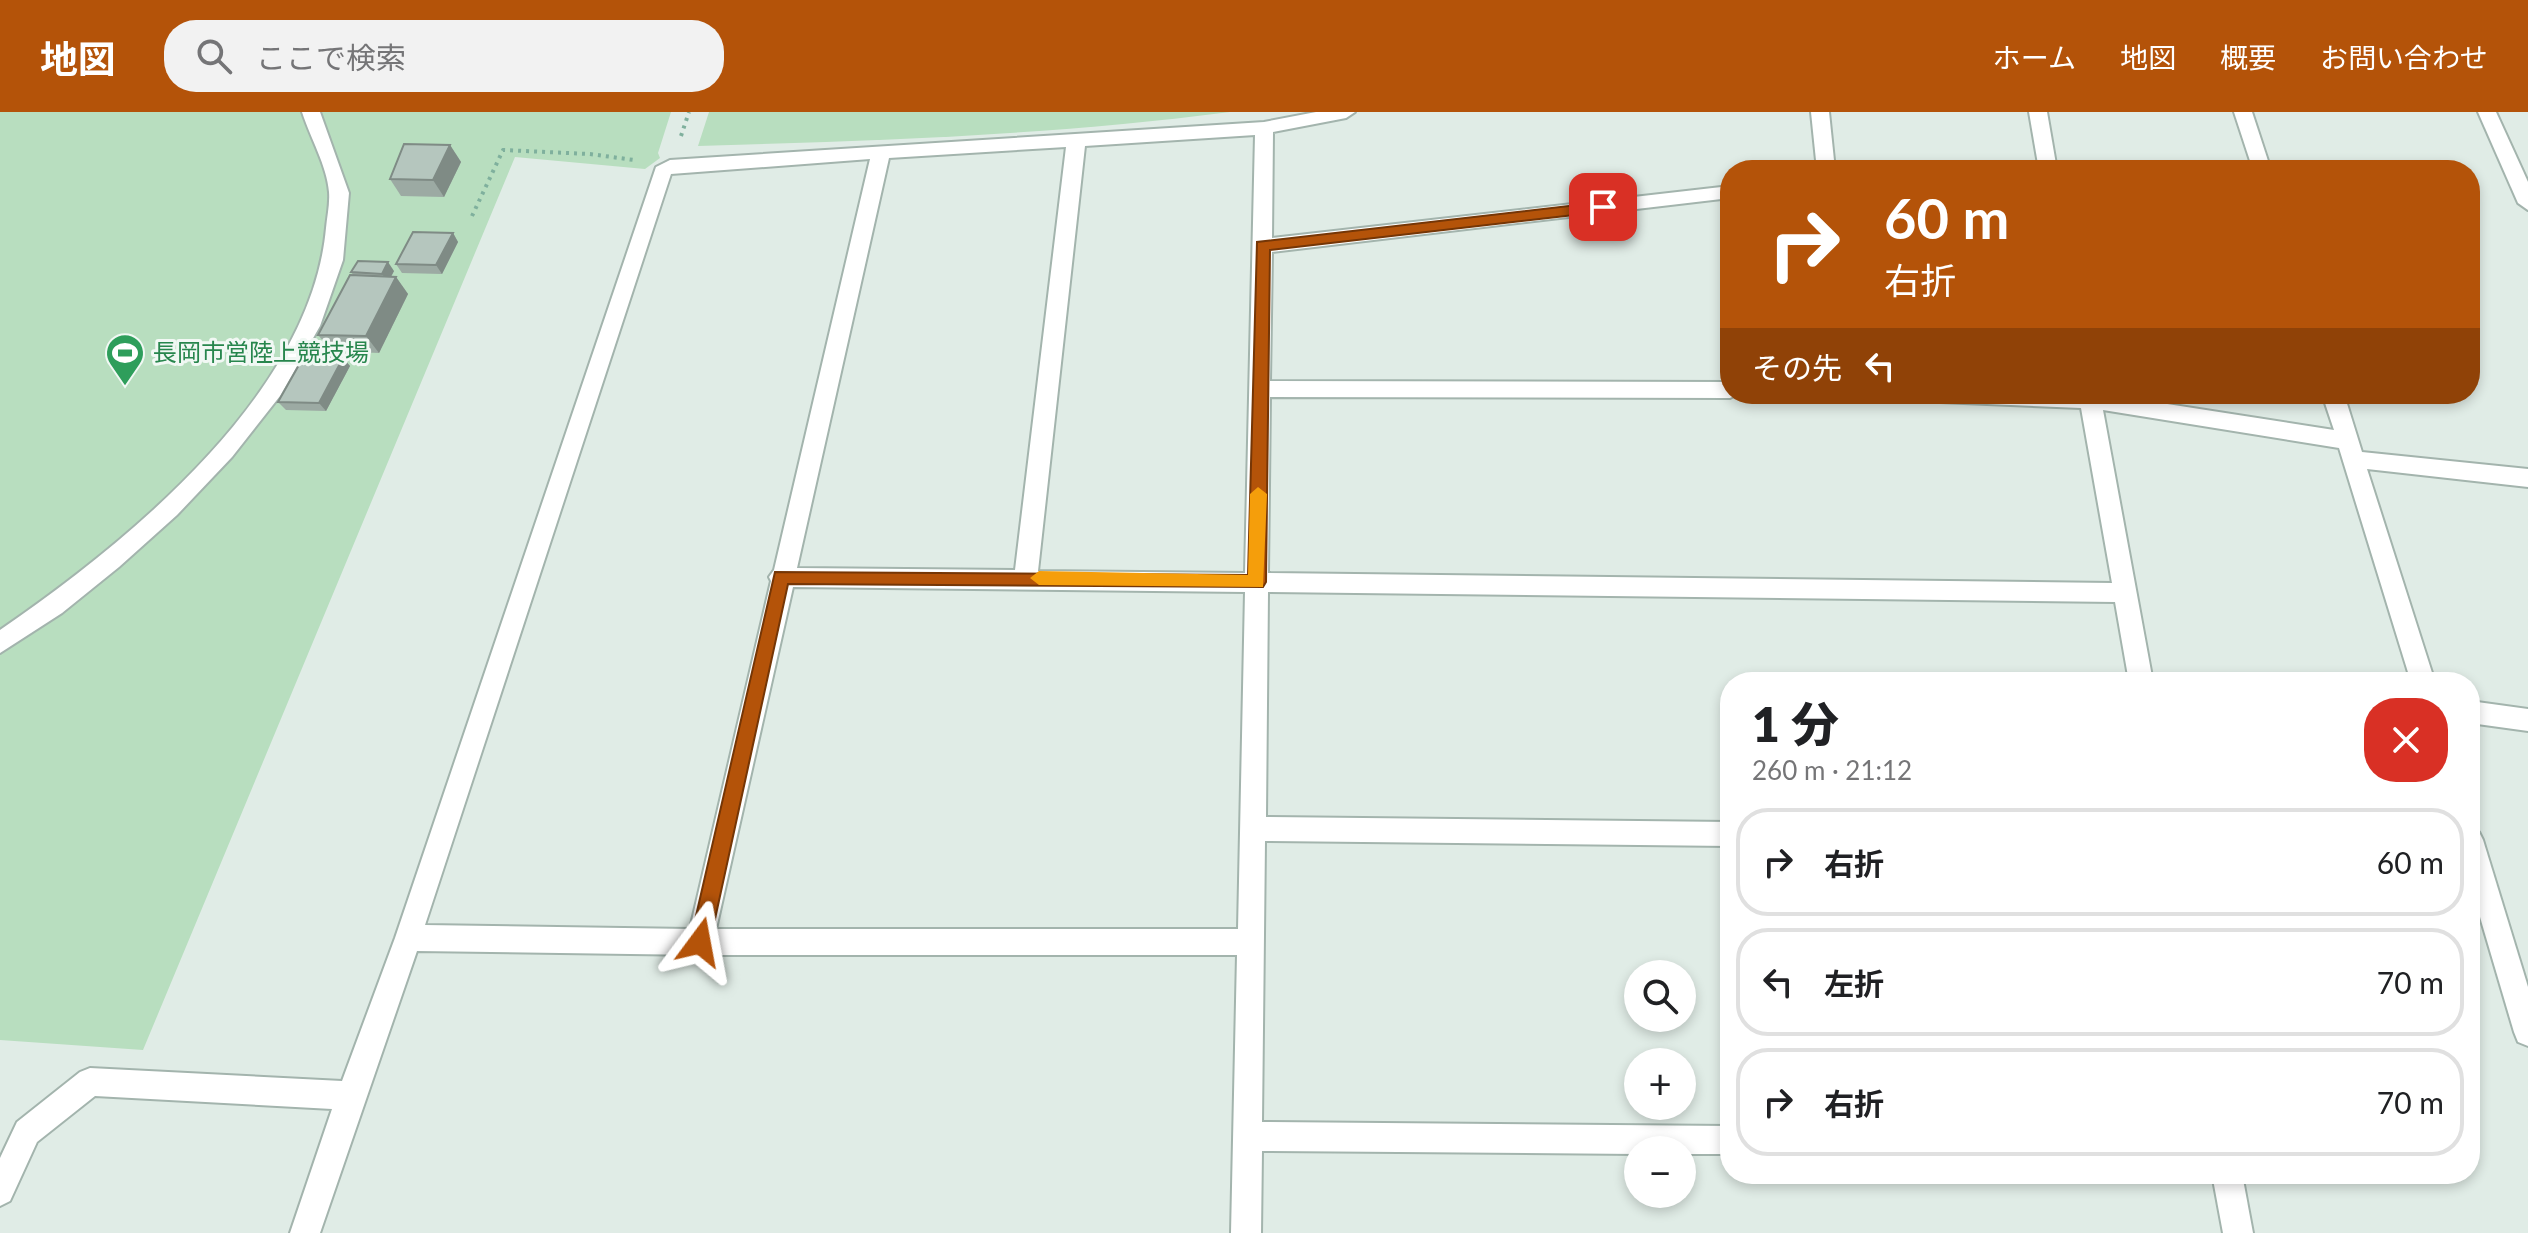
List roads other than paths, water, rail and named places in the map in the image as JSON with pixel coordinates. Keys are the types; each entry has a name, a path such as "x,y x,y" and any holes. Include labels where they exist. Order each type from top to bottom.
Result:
{"street":[{"path":"0,643 43,615 89,578 196,483 250,419 282,373 318,306 336,249 339,190 311,112"},
{"path":"305,1233 408,938 663,171 674,158 881,152 1264,128 1346,112"},
{"path":"1820,112 1825,160"},
{"path":"2038,112 2046,160"},
{"path":"2243,112 2259,160"},
{"path":"2487,112 2528,203"},
{"path":"1246,1233 1264,128"},
{"path":"1026,578 1076,140"},
{"path":"700,942 781,577 881,152"},
{"path":"1263,246 1720,193"},
{"path":"1260,389 1720,390"},
{"path":"2091,404 2139,672"},
{"path":"2124,404 2350,450 2528,478"},
{"path":"2336,404 2420,672"},
{"path":"781,577 2125,593"},
{"path":"2480,713 2528,720"},
{"path":"1253,829 1720,834"},
{"path":"2480,870 2521,991 2528,1032"},
{"path":"408,938 700,942 1251,942"},
{"path":"0,1191 27,1132 90,1082 351,1096"},
{"path":"1248,1136 1720,1140"},
{"path":"2229,1184 2238,1233"}],"place":[{"name":"長岡市営陸上競技場","path":"125,387"}]}
